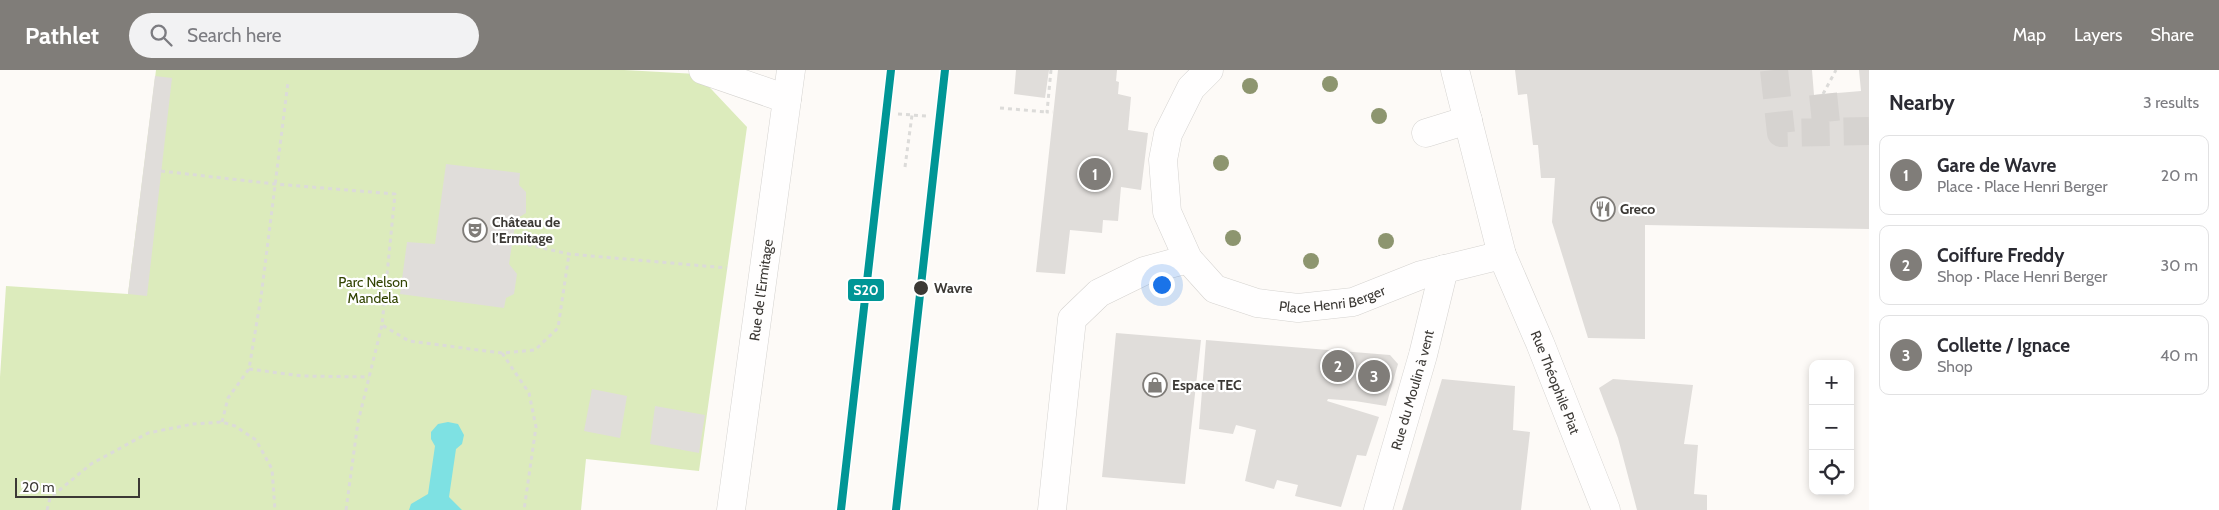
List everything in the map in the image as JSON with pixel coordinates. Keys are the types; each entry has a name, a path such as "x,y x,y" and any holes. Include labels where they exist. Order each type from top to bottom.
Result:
{"street":[{"path":"703,70 787,99"},
{"name":"Rue de l'Ermitage","path":"731,510 791,70"},
{"name":"Place Henri Berger","path":"1209,70 1191,88 1168,134 1163,160 1167,212 1188,259 1215,289 1256,303 1298,308 1353,302 1421,275 1502,254"},
{"path":"1456,70 1502,254"},
{"path":"1426,133 1468,120"},
{"name":"Rue Théophile Piat","path":"1502,254 1540,343 1606,510"},
{"path":"1052,510 1072,319 1099,293 1144,271 1188,259"},
{"name":"Rue du Moulin à vent","path":"1378,510 1423,355 1444,269"}],"path":[{"path":"1047,112 1051,70"},
{"path":"1823,94 1836,70"},
{"path":"222,422 228,398 249,369 288,82"},
{"path":"1000,108 1053,112"},
{"path":"898,114 926,116"},
{"path":"905,167 912,115"},
{"path":"161,171 275,184 395,194 382,325 358,422 346,510"},
{"path":"520,243 569,254 763,271"},
{"path":"382,325 409,341 502,353 535,350 558,328 569,254"},
{"path":"502,353 529,393 536,427 524,510"},
{"path":"249,369 302,376 369,378"},
{"path":"47,510 50,498 91,464 148,433 193,424 222,422 235,426 256,440 272,469 275,510"}],"green space":[{"name":"Parc Nelson Mandela","path":"156,70 624,70 697,74 747,127 699,471 586,459 581,510 0,510 0,377 6,286 128,294"}],"water":[{"path":"448,422 458,424 464,435 462,444 456,449 449,497 462,510 409,510 411,504 428,494 435,446 431,439 431,432 438,424"}],"building":[{"path":"1016,70 1049,70 1045,98 1014,94"},
{"path":"1058,70 1117,70 1118,94 1131,97 1128,130 1148,133 1141,190 1121,187 1118,221 1103,220 1102,233 1070,230 1065,274 1036,272"},
{"path":"1515,70 1812,70 1814,95 1861,91 1859,70 1869,70 1869,229 1645,225 1645,339 1588,338 1552,222 1555,178 1541,178 1538,145 1533,145 1527,94 1518,95"},
{"path":"155,76 172,78 147,296 128,294"},
{"name":"Château de l’Ermitage","path":"446,164 520,173 519,185 526,192 526,213 516,219 509,264 517,274 514,294 506,298 504,308 400,294 407,242 435,244"},
{"path":"1116,333 1201,340 1185,484 1102,477"},
{"path":"1206,340 1390,355 1398,364 1386,406 1355,401 1328,399 1327,401 1379,417 1366,456 1357,455 1341,507 1295,496 1298,485 1277,480 1274,489 1245,481 1256,430 1236,425 1233,434 1199,429"},
{"path":"1442,379 1515,386 1513,430 1530,432 1521,510 1402,510"},
{"path":"1613,379 1693,385 1684,444 1698,445 1694,494 1707,495 1707,510 1637,510 1618,438 1599,388"},
{"path":"592,389 627,396 620,438 584,431"},
{"path":"655,406 705,415 699,453 650,444"}],"tunnel":[{"path":"1774,70 1781,133 1869,131"},
{"path":"1823,94 1827,132"}],"transit line":[{"name":"S20","path":"841,510 891,70"},
{"name":"S20","path":"896,510 945,70"}],"place":[{"name":"Gare de Wavre","path":"1095,174"},
{"name":"Greco","path":"1603,209"},
{"name":"Château de l’Ermitage","path":"475,230"},
{"name":"Wavre","path":"921,288"},
{"name":"Coiffure Freddy","path":"1338,366"},
{"name":"Collette / Ignace","path":"1374,376"},
{"name":"Espace TEC","path":"1155,385"}]}
